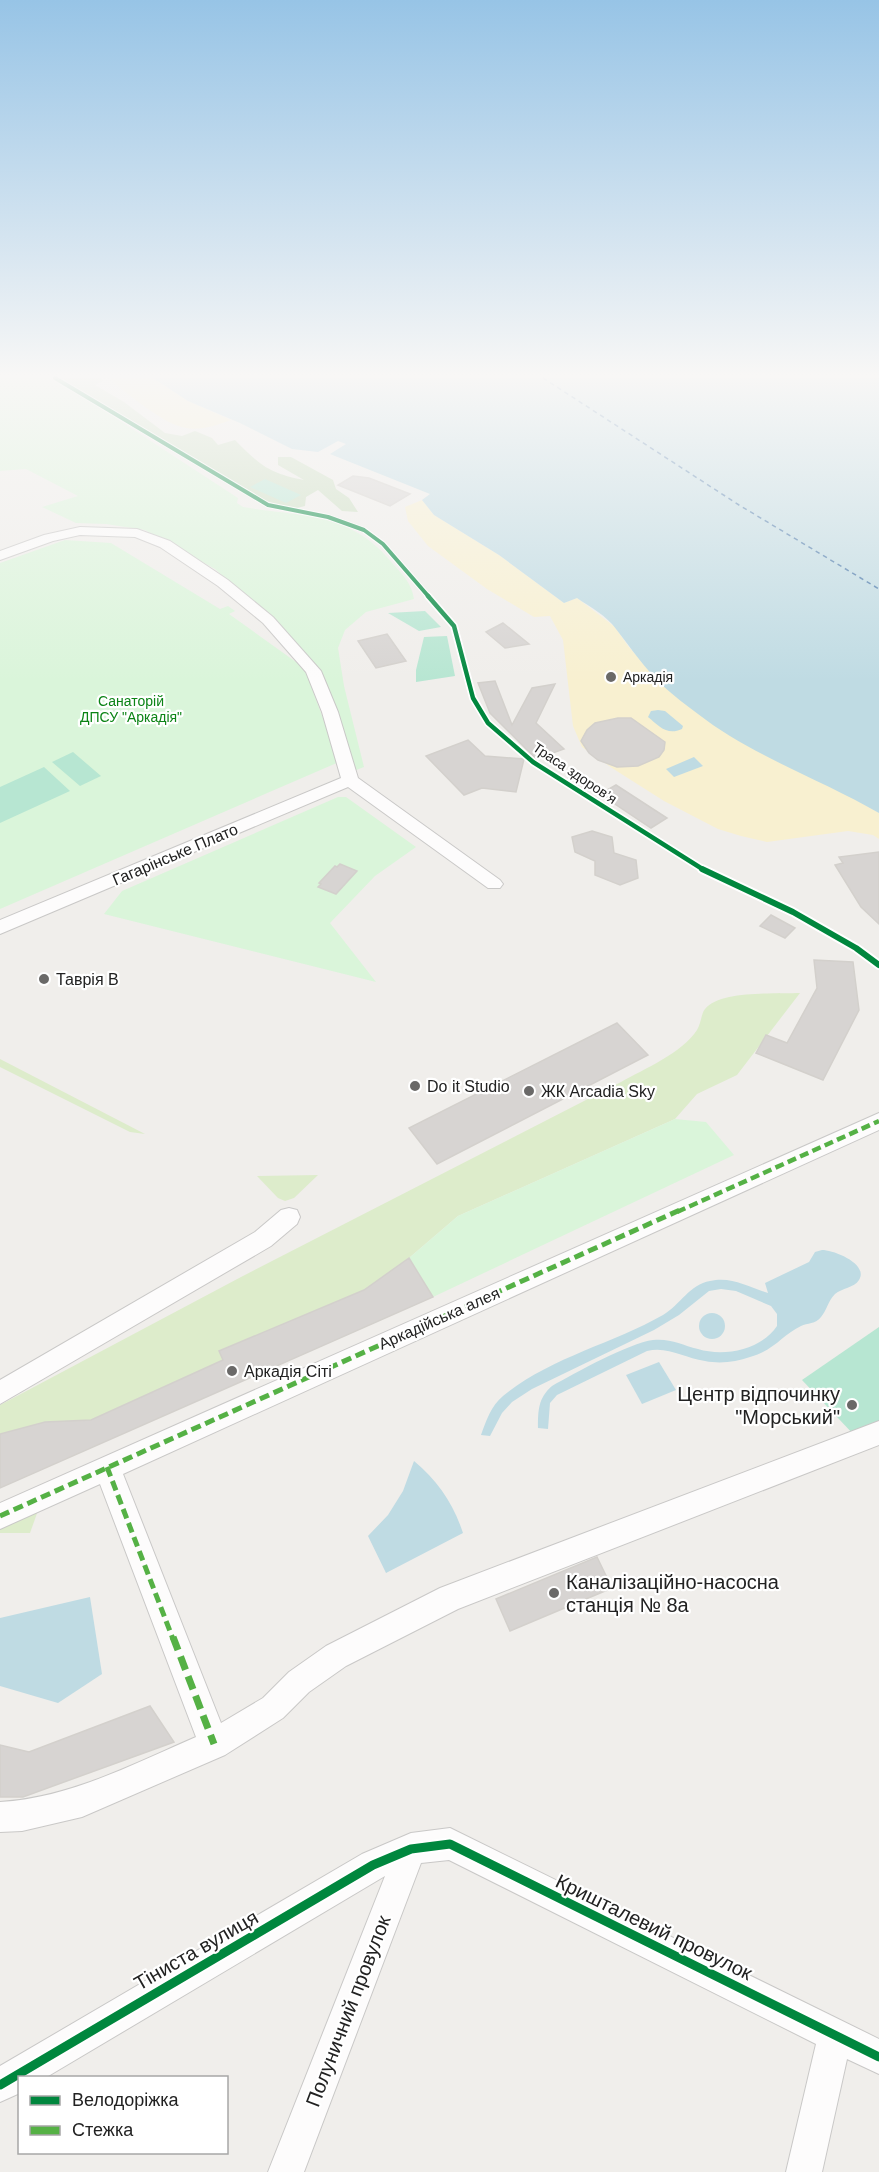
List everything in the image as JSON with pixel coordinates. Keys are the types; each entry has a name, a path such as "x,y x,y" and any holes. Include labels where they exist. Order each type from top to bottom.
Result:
{"street":[{"path":"0,556 49,538 80,531 137,533 165,544 223,583 268,620 313,671 330,712 350,780 494,884"},
{"name":"Гагарінське Плато","path":"0,927 350,780"},
{"name":"Аркадійська алея","path":"0,1516 879,1121"},
{"path":"0,1393 263,1239 289,1217"},
{"path":"0,1817 22,1816 82,1802 214,1744 273,1708 298,1682 336,1656 450,1598 879,1433"},
{"path":"107,1467 214,1744"},
{"name":"Кришталевий провулок","path":"411,1849 450,1844 879,2057"},
{"name":"Тіниста вулиця","path":"0,2085 373,1865 411,1849"},
{"name":"Полуничний провулок","path":"286,2172 411,1849"},
{"path":"804,2172 835,2036"}],"green space":[{"path":"46,479 209,479 238,498 237,503 243,507 325,520 361,535 377,547 406,580 414,599 366,612 345,630 338,648 344,686 364,767 351,772 318,670 249,600 215,569 145,530 106,524 76,523 42,507 78,496"},
{"path":"224,479 332,479 336,489 349,498 358,512 342,511 318,490 306,497 305,506 297,508 274,504 241,490"},
{"path":"266,479 301,495 286,503 250,487"},
{"name":"Санаторій ДПСУ \"Аркадія\"","path":"65,540 111,543 220,609 228,606 235,611 229,614 296,662 303,664 339,762 0,909 0,563"},
{"path":"425,611 441,627 419,631 388,613"},
{"path":"447,636 455,676 416,682 416,670 424,637"},
{"path":"73,752 101,776 80,786 52,762"},
{"path":"44,767 70,791 0,823 0,787"},
{"path":"338,797 346,797 416,847 375,876 330,923 376,982 104,914 122,891"},
{"path":"800,993 737,1075 697,1094 675,1119 458,1216 409,1258 364,1290 220,1351 223,1360 91,1420 45,1422 0,1434 0,1405 241,1277 651,1066 682,1046 690,1038 698,1028 705,1009 712,1003 750,994"},
{"path":"0,1059 145,1134 130,1132 0,1067"},
{"path":"675,1119 706,1122 734,1155 433,1297 409,1258 458,1216"},
{"path":"318,1175 294,1198 285,1201 278,1198 257,1176"},
{"name":"Центр відпочинку \"Морський\"","path":"879,1327 879,1429 855,1436 802,1380"},
{"path":"40,1505 30,1533 0,1533 0,1518"}],"sand":[{"name":"Аркадія","path":"422,500 434,515 499,555 564,603 577,598 615,627 628,646 662,685 879,813 879,839 873,835 848,831 767,842 718,829 664,801 582,747 573,726 563,640 550,616 534,617 487,589 428,546 408,521 405,507"}],"water":[{"path":"393,479 879,479 879,813 763,755 719,729 663,686 603,616 577,598 564,603 499,555 434,515 422,500 430,494"},
{"path":"651,711 665,711 683,726 682,729 668,731 648,717"},
{"path":"694,757 703,766 674,777 666,769"},
{"path":"822,1250 842,1255 855,1263 861,1274 859,1280 835,1294 819,1319 794,1330 759,1354 734,1361 711,1362 662,1350 647,1351 557,1395 550,1403 548,1429 538,1428 541,1400 552,1386 617,1352 643,1342 659,1340 708,1351 730,1352 762,1341 777,1326 777,1314 771,1306 736,1291 721,1289 709,1291 679,1315 654,1330 532,1389 512,1402 502,1413 490,1436 481,1435 495,1404 540,1371 663,1315 691,1290 703,1283 726,1280 768,1293 765,1283 809,1262 815,1252"},
{"path":"712,1313 721,1317 725,1326 721,1335 712,1339 703,1335 699,1326 703,1317"},
{"path":"659,1362 676,1390 642,1404 626,1375"},
{"path":"414,1461 444,1493 463,1533 386,1573 368,1536 388,1515 403,1491"},
{"path":"90,1597 102,1674 58,1703 0,1686 0,1618"}],"building":[{"path":"347,479 372,479 410,494 390,506 338,485"},
{"path":"503,623 529,644 505,648 486,632"},
{"path":"387,634 406,661 376,668 358,641"},
{"path":"495,681 512,725 532,688 555,684 536,723 564,749 536,759 490,713 478,683"},
{"path":"631,718 665,742 664,750 659,757 638,766 617,767 598,760 589,753 581,741 587,730 595,723"},
{"path":"468,740 485,756 524,759 516,792 482,788 464,795 426,756"},
{"path":"616,785 667,818 651,828 600,794"},
{"path":"592,831 612,837 614,853 636,860 638,878 620,885 595,875 595,861 575,852 572,837"},
{"path":"879,852 879,924 861,907 835,865 843,863 839,857"},
{"path":"340,864 357,871 336,894 318,887 335,866"},
{"path":"771,915 795,928 785,938 760,926"},
{"path":"814,960 853,962 859,1010 823,1080 756,1053 766,1035 787,1043 817,988"},
{"name":"ЖК Arcadia Sky","path":"617,1023 648,1055 437,1164 409,1128"},
{"name":"Аркадія Сіті","path":"409,1258 433,1297 0,1488 0,1434 45,1422 91,1420 223,1360 219,1351 364,1290"},
{"name":"Каналізаційно-насосна станція № 8а","path":"597,1557 612,1588 510,1631 496,1599"},
{"path":"150,1706 174,1742 23,1797 0,1797 0,1745 29,1752"}],"ferry route":[{"path":"699,479 879,589"}],"marked path":[{"path":"0,1516 879,1121"},
{"path":"107,1467 214,1744"}],"cycle path":[{"name":"Траса здоров’я","path":"225,479 268,505 328,517 364,530 383,544 454,626 473,698 488,723 533,762 705,871 793,912 856,948 879,965"},
{"path":"0,2085 373,1865 411,1849 450,1844 879,2057"}],"place":[{"name":"Аркадія","path":"611,677"},
{"name":"Таврія В","path":"44,979"},
{"name":"Do it Studio","path":"415,1086"},
{"name":"ЖК Arcadia Sky","path":"529,1091"},
{"name":"Аркадія Сіті","path":"232,1371"},
{"name":"Центр відпочинку \"Морський\"","path":"852,1405"},
{"name":"Каналізаційно-насосна станція № 8а","path":"554,1593"}]}
